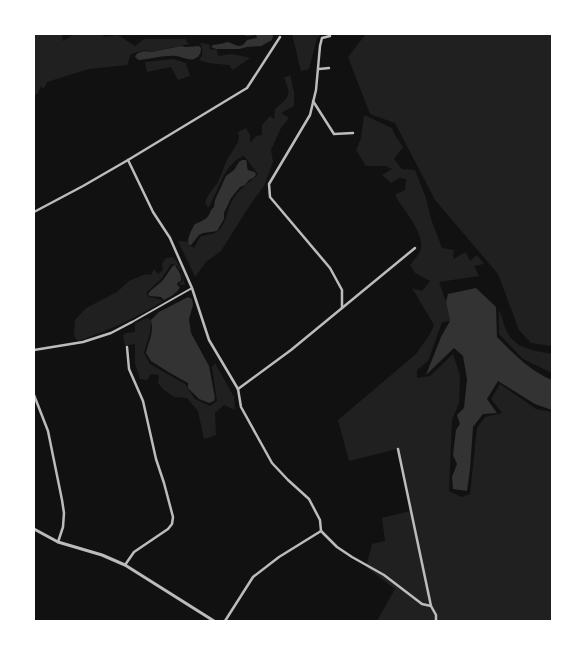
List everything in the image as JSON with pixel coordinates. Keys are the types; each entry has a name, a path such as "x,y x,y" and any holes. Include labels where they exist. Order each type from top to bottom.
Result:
{"street":[{"path":"330,36 322,38 316,90 310,114 269,184 270,198 330,268 342,290 342,308"},
{"path":"34,212 128,160 247,88 280,37"},
{"path":"318,69 330,68"},
{"path":"313,101 334,134 353,132"},
{"path":"128,160 154,212 170,238 192,288 209,340 238,389 241,407 272,463 309,499 320,520 321,531 337,547 384,574 422,604 431,606"},
{"path":"238,389 291,350 415,248"},
{"path":"34,350 83,342 111,333 192,288"},
{"path":"125,565 134,552 168,529 172,524 172,517 156,459 144,402 129,370 127,347"},
{"path":"34,395 48,431 62,500 64,513 58,542"},
{"path":"398,449 431,606 436,615 436,621"},
{"path":"34,529 58,542 102,555 125,565 214,621"},
{"path":"225,621 253,577 279,557 321,531"}],"shaded area":[{"path":"34,34 62,34 63,41 75,34 101,34 105,37 118,35 135,46 144,39 185,39 189,44 152,52 145,50 131,54 127,65 89,69 47,82 44,89 41,86 38,93 34,96"},
{"path":"247,34 272,34 273,36 272,40 261,46 239,49 216,49 211,47 228,42 240,46 247,40 257,38 256,35 245,36"},
{"path":"292,34 322,34 317,38 309,69 301,71"},
{"path":"357,34 552,34 552,346 531,343 519,330 498,274 435,200 395,123 370,114 348,57 365,35"},
{"path":"200,43 209,44 210,49 217,50 218,56 232,54 250,58 233,70 229,65 199,60 202,56"},
{"path":"181,46 199,46 201,48 200,54 191,60 171,56 139,60 135,56 144,51 152,52"},
{"path":"173,59 186,63 190,76 178,80 171,67 147,72 145,62"},
{"path":"290,75 294,92 294,106 281,113 289,118 281,128 271,150 273,162 264,186 221,251 206,262 195,277 178,241 188,242 194,248 200,237 218,231 224,224 235,195 258,174 244,156 237,160 226,172 208,208 205,202 218,182 227,160 238,142 238,132 246,128 250,135 250,143 256,136 262,135 262,125 270,116 274,119 275,109 288,96 288,89 284,78"},
{"path":"364,115 392,128 403,147 394,159 402,169 415,170 442,248 454,250 453,259 466,252 470,261 477,255 484,264 474,266 479,276 439,282 450,321 442,322 428,361 417,370 417,378 430,376 453,354 460,375 459,403 452,420 449,491 461,497 470,494 477,428 485,417 502,413 491,399 500,384 536,409 552,412 552,621 377,621 395,589 366,567 372,544 385,541 382,518 410,511 397,449 349,461 338,420 416,354 434,325 412,288 422,291 430,281 415,273 410,265 417,257 421,248 421,242 417,229 396,197 396,194 405,190 406,179 399,178 391,183 382,175 392,169 386,166 366,166 356,150 361,138"},
{"path":"242,160 246,160 248,170 255,172 256,175 240,187 231,198 224,213 224,219 217,231 199,235 189,245 189,237 195,224 209,215 226,176"},
{"path":"173,257 180,267 185,285 180,285 179,283 183,281 181,271 176,265 171,264 162,278 146,293 149,297 163,301 121,324 78,341 74,336 75,320 86,308 117,292 129,281 146,274 151,275 154,269 158,274 163,270 162,264 166,258"},
{"path":"175,265 181,276 181,281 177,285 180,287 179,289 164,300 161,297 150,296 148,294"},
{"path":"476,288 496,307 497,337 529,367 552,380 552,410 535,404 498,381 487,399 497,413 483,414 473,427 467,491 453,489 452,477 457,464 453,455 456,430 460,424 457,415 464,408 467,379 463,356 454,348 426,375 441,337 450,321 446,302 448,294"},
{"path":"188,297 192,299 193,305 189,319 191,333 209,366 215,398 214,401 209,403 199,399 188,388 188,383 151,361 146,353 152,333 151,320 159,312"},
{"path":"499,310 511,338 526,348 552,354 552,373 523,359 499,334"},
{"path":"147,318 151,320 150,333 144,353 150,364 185,384 195,399 210,406 217,401 212,367 215,363 234,397 235,410 224,405 215,413 216,435 204,439 198,411 187,398 174,397 163,389 158,383 159,375 151,374 147,380 140,379 135,363 135,344 125,346 123,335 135,332 135,323"}]}
